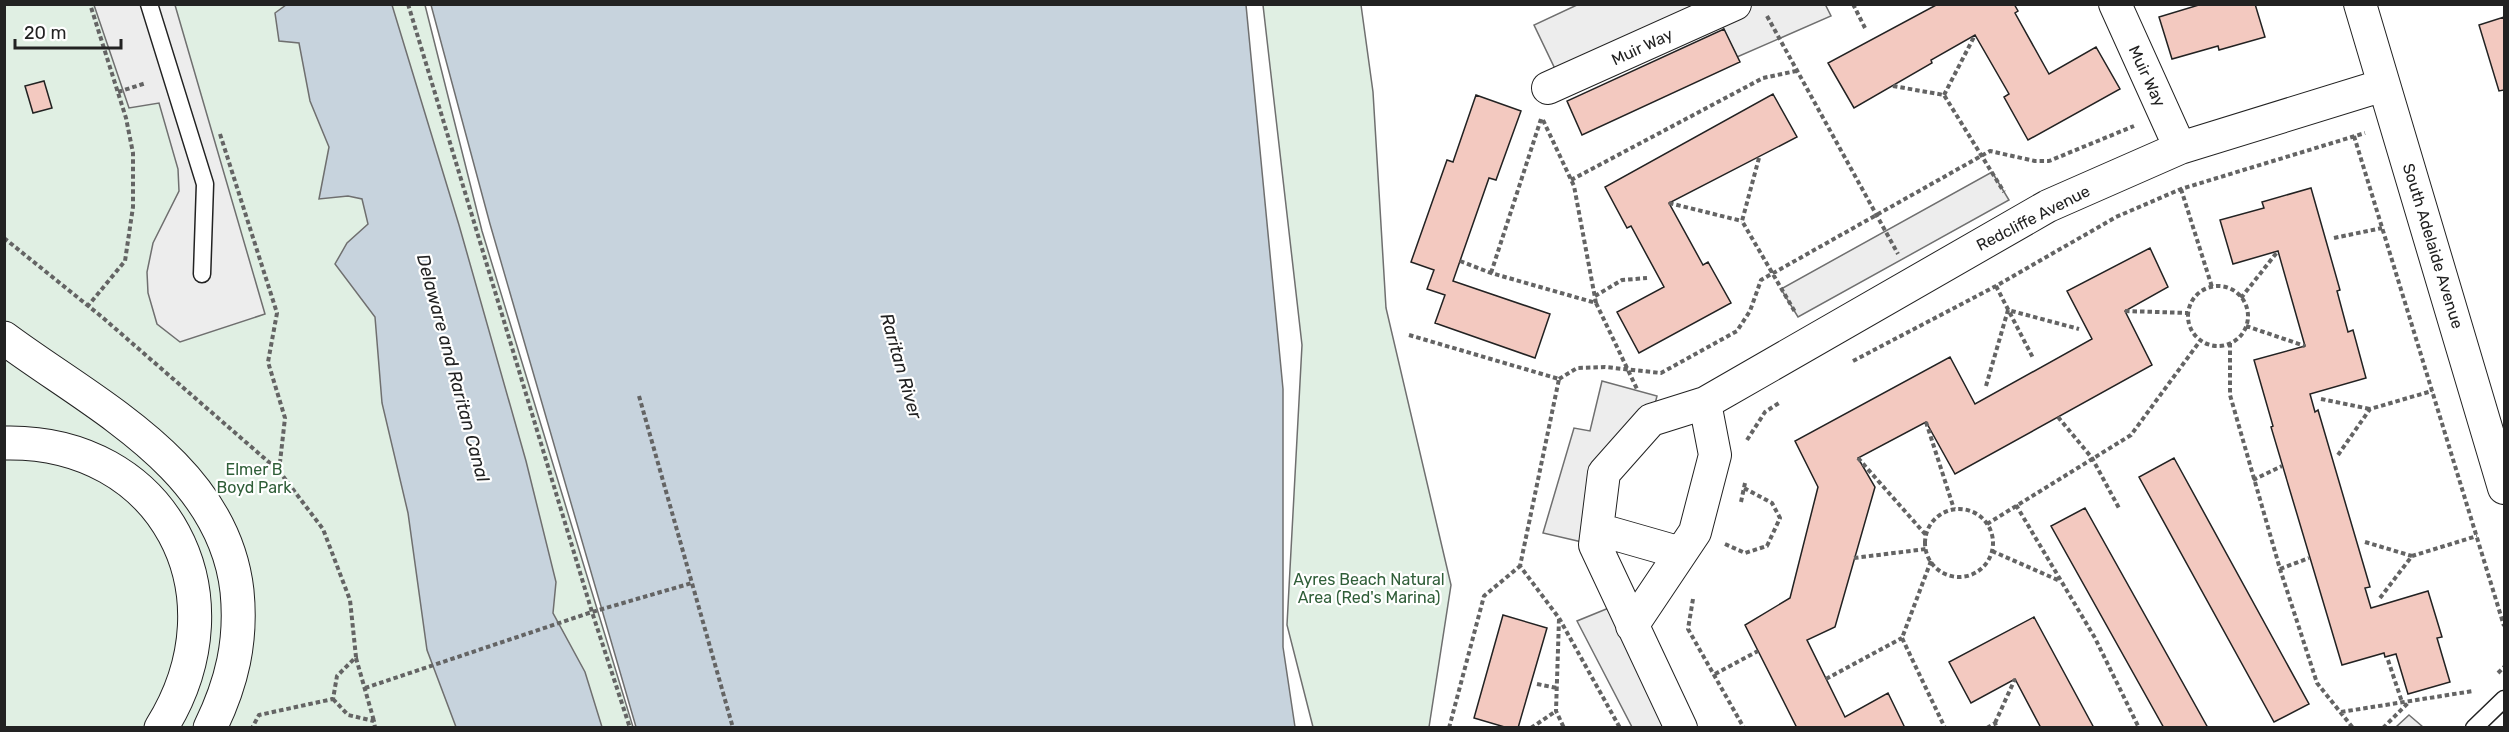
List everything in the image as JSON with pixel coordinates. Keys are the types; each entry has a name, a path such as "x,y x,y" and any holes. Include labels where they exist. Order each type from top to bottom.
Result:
{"main road":[{"path":"4,338 150,444 196,491 218,528 232,564 239,624 234,664 210,728"},
{"path":"4,443 42,445 66,450 88,456 111,468 147,498 181,548 193,586 196,622 186,676 161,728"}],"street":[{"name":"Muir Way","path":"1548,88 1735,4"},
{"name":"Muir Way","path":"2115,4 2180,148"},
{"name":"South Adelaide Avenue","path":"2360,4 2505,488"},
{"name":"Redcliffe Avenue","path":"1651,420 1705,403 1913,281 2048,206 2180,148 2384,85"},
{"path":"1632,626 1688,543 1708,483 1715,455 1705,403"},
{"path":"1651,420 1604,473 1595,545 1681,728"},
{"path":"1597,530 1688,543"}],"lane":[{"path":"149,4 206,184 202,274"},
{"path":"2474,728 2505,699"}],"path":[{"path":"87,307 124,261 133,207 133,153 126,118 90,4"},
{"path":"408,4 592,612 630,728"},
{"path":"1853,4 1865,28"},
{"path":"1767,14 1796,71 1913,281"},
{"path":"1944,95 1975,35"},
{"path":"1571,180 1763,78 1796,71"},
{"path":"1893,86 1944,95 2022,221"},
{"path":"1548,88 1531,96 1571,180 1596,303 1651,420"},
{"path":"1491,273 1542,118"},
{"path":"1449,728 1484,596 1520,566 1559,379 1577,368 1627,368 1661,373 1737,331 1750,311 1761,279 1990,151 2035,161 2049,161 2134,127 2140,119"},
{"path":"1847,364 1996,286 2116,217 2181,189 2396,124"},
{"path":"2354,128 2354,136 2505,626"},
{"path":"219,130 277,313 268,362 285,418 279,471"},
{"path":"1759,158 1742,221 1812,342"},
{"path":"2181,189 2212,287"},
{"path":"1669,202 1742,221"},
{"path":"2334,238 2382,228"},
{"path":"4,238 279,471 323,529 350,600 356,657 375,728"},
{"path":"2241,298 2278,251"},
{"path":"1460,261 1491,273 1596,303"},
{"path":"1594,296 1622,280 1647,278"},
{"path":"1996,286 2033,358"},
{"path":"2212,287 2228,288 2241,298 2246,307 2246,326 2230,344 2210,345 2200,340 2191,329 2188,313 2196,297 2212,287"},
{"path":"2008,310 2079,329"},
{"path":"1986,386 2008,310"},
{"path":"2125,311 2188,313"},
{"path":"2246,326 2305,346"},
{"path":"1409,335 1559,379"},
{"path":"1987,524 2131,435 2200,340"},
{"path":"2230,344 2230,395 2280,568 2317,683 2353,728"},
{"path":"2321,399 2370,409 2432,392"},
{"path":"639,396 733,728"},
{"path":"1746,442 1766,412 1785,399"},
{"path":"2337,455 2370,409"},
{"path":"2058,417 2091,458 2120,510"},
{"path":"1926,422 1954,509"},
{"path":"1858,458 1926,535"},
{"path":"2253,480 2282,466"},
{"path":"1738,511 1745,488 1745,476"},
{"path":"1688,543 1728,545 1745,553 1767,546 1780,518 1772,503 1745,488 1708,483"},
{"path":"2016,505 2095,638 2139,728"},
{"path":"1954,509 1972,512 1987,524 1992,542 1992,551 1979,570 1970,574 1948,574 1930,561 1926,549 1926,535 1936,518 1954,509"},
{"path":"1723,554 1731,534"},
{"path":"2365,542 2412,556 2477,536"},
{"path":"1854,558 1926,549"},
{"path":"1992,551 2060,582"},
{"path":"2380,598 2412,556"},
{"path":"2280,568 2308,558"},
{"path":"1826,679 1902,638 1930,561"},
{"path":"1520,566 1559,618 1620,728"},
{"path":"365,688 592,612 692,583"},
{"path":"1699,590 1693,599 1688,629 1744,728"},
{"path":"1559,618 1556,711 1564,728"},
{"path":"1902,638 1944,728"},
{"path":"1715,674 1758,651"},
{"path":"333,699 337,676 356,657"},
{"path":"2388,660 2402,702"},
{"path":"2496,675 2505,667"},
{"path":"1988,728 1996,725 2015,679"},
{"path":"1537,684 1557,688"},
{"path":"2340,712 2480,689"},
{"path":"252,728 259,715 333,699"},
{"path":"333,699 348,716 374,721"},
{"path":"2383,728 2410,701"},
{"path":"1531,728 1556,711"}],"green space":[{"name":"Elmer B Boyd Park","path":"4,5 425,5 482,231 633,727 5,727"},
{"name":"Ayres Beach Natural Area (Red's Marina)","path":"1263,5 1361,5 1373,92 1386,308 1451,585 1429,727 1313,727 1287,625 1302,345"}],"shaded area":[{"path":"1579,4 1825,4 1831,16 1737,57 1716,13 1547,104 1536,81 1556,71 1534,25"},
{"path":"94,5 175,5 265,314 180,342 157,324 148,293 147,272 153,243 179,191 178,169 159,103 129,108"},
{"path":"1992,172 2009,200 1798,317 1781,289"},
{"path":"1602,381 1657,396 1651,420 1604,473 1595,545 1543,533 1574,428 1590,431"},
{"path":"1621,603 1681,727 1632,727 1577,621"},
{"path":"2409,715 2423,727 2396,727"}],"water":[{"name":"Delaware and Raritan Canal","path":"286,5 392,5 459,225 526,461 556,582 553,613 585,672 602,727 456,727 427,650 408,513 382,403 375,317 335,264 347,243 368,224 362,199 348,196 319,199 329,147 310,101 299,43 279,41 275,13"},
{"name":"Raritan River","path":"431,5 1246,5 1283,389 1283,647 1295,727 636,727 490,224"}],"building":[{"path":"1938,4 2014,4 2018,11 2015,13 2049,74 2096,47 2120,89 2028,140 2004,97 2009,94 1975,35 1854,108 1828,63"},
{"path":"2202,4 2255,4 2265,37 2219,50 2218,46 2172,59 2159,17"},
{"path":"2504,17 2504,90 2499,91 2479,25"},
{"path":"1724,29 1740,62 1582,135 1567,101"},
{"path":"44,81 52,108 33,113 25,86"},
{"path":"1773,94 1797,137 1669,203 1703,265 1708,262 1731,303 1639,353 1617,312 1664,287 1631,226 1627,228 1605,187"},
{"path":"1476,95 1521,111 1496,180 1489,178 1453,281 1550,314 1535,358 1435,323 1445,295 1427,289 1434,270 1411,262 1447,160 1453,162"},
{"path":"2311,188 2340,290 2337,291 2348,332 2353,330 2366,378 2310,394 2315,412 2318,410 2370,587 2365,588 2371,608 2428,591 2442,637 2437,638 2450,682 2408,694 2396,654 2385,657 2384,653 2342,665 2271,427 2273,426 2254,360 2305,346 2278,251 2233,264 2220,220 2264,208 2262,202"},
{"path":"2150,248 2168,287 2125,311 2152,365 1955,474 1926,422 1858,458 1875,487 1835,627 1807,640 1845,717 1888,693 1905,728 1797,728 1745,625 1790,598 1818,487 1795,441 1950,357 1975,404 2092,339 2067,291"},
{"path":"2174,458 2309,704 2274,722 2139,477"},
{"path":"2085,508 2208,728 2164,728 2051,526"},
{"path":"1503,615 1547,628 1518,728 1508,728 1474,718"},
{"path":"2034,617 2094,728 2041,728 2015,679 1971,703 1949,662"}]}
